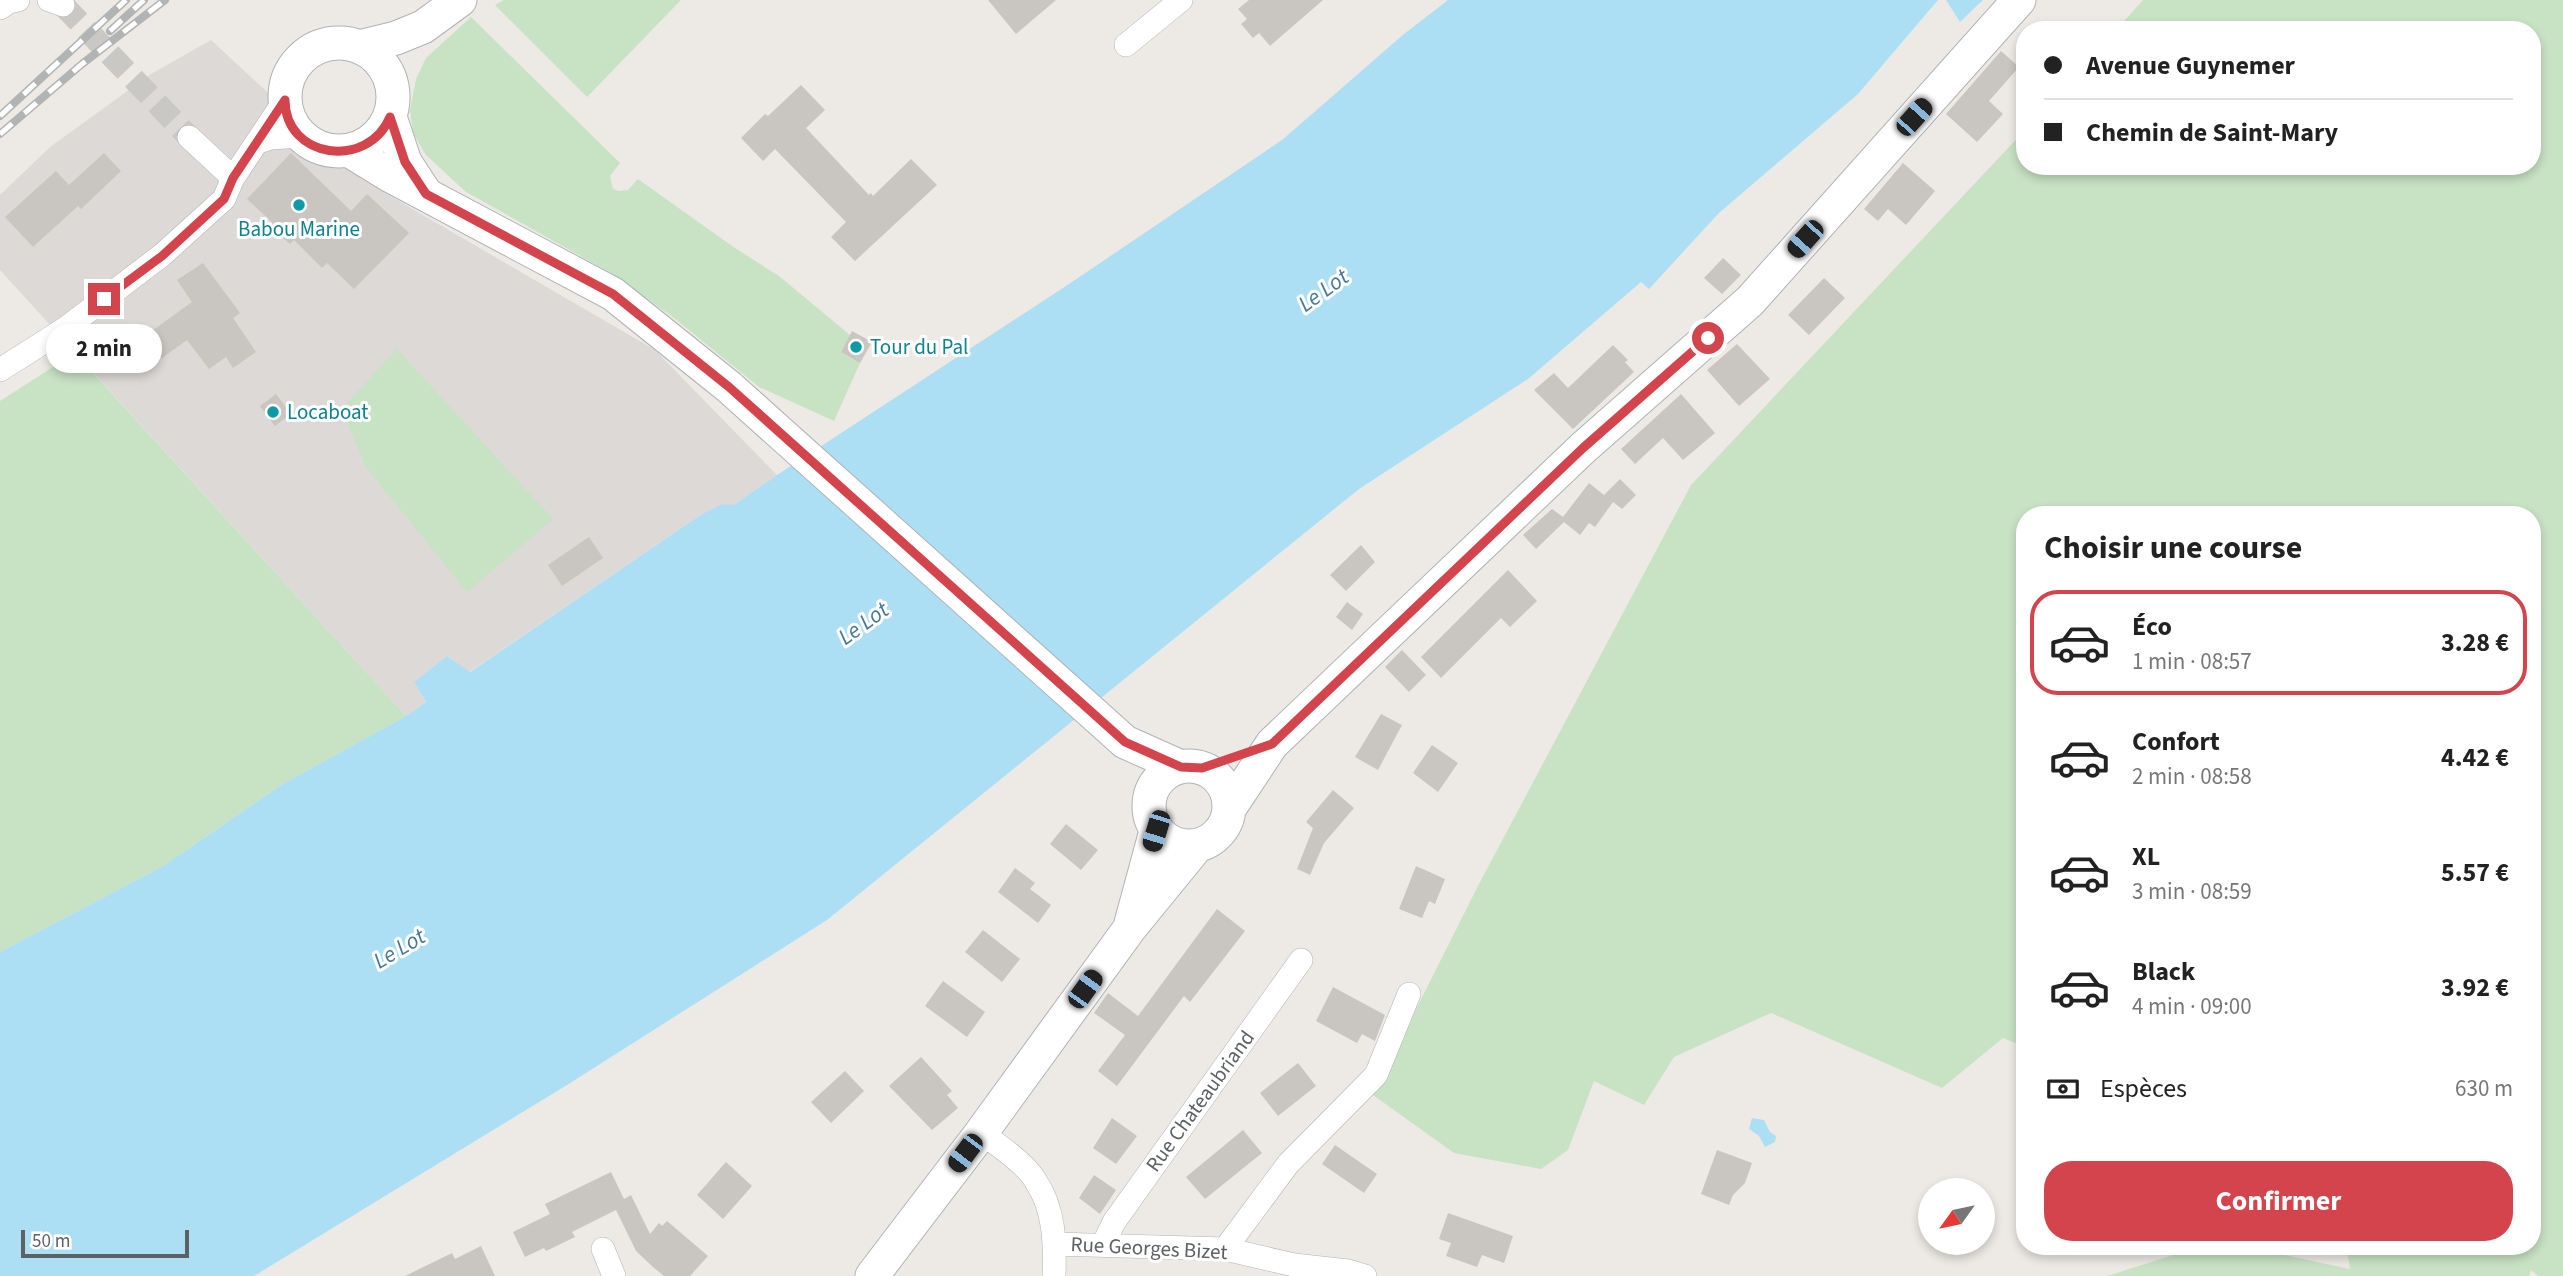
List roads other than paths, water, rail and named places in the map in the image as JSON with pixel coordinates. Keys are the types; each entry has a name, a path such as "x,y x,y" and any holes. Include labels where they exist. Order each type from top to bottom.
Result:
{"street":[{"path":"0,8 18,0"},
{"path":"359,47 396,38 423,27 460,0"},
{"path":"1126,45 1181,0"},
{"path":"1229,809 1272,744 1583,448 1750,301 2019,0"},
{"path":"391,81 423,27"},
{"path":"332,43 349,43 366,49 388,73 391,81 393,105 390,117 380,134 367,145 350,151 332,152 315,147 300,136 290,121 285,88 291,71 301,57 315,48 332,43"},
{"path":"0,370 66,328 162,256 224,199 233,178 285,100"},
{"path":"390,117 405,162 426,194"},
{"path":"258,142 270,138 300,136"},
{"path":"189,137 233,178"},
{"path":"350,151 613,294 756,412 1158,765 1213,774 1228,796 1227,820 1216,837 1197,846 1130,928 981,1133 872,1276"},
{"path":"1158,765 1272,744"},
{"path":"1158,765 1148,806 1150,819 1156,831 1174,844 1197,846"},
{"path":"1130,928 1156,831"},
{"name":"Rue Chateaubriand","path":"1103,1245 1114,1222 1301,960"},
{"path":"1224,1249 1288,1164 1376,1075 1409,994"},
{"path":"981,1133 1035,1178 1052,1218 1055,1244 1054,1276"},
{"name":"Rue Georges Bizet","path":"1055,1244 1224,1249 1294,1265 1348,1271 1365,1276"},
{"path":"603,1249 614,1276"}],"water":[{"name":"Le Lot","path":"1448,0 1938,0 1858,94 1719,213 1649,289 1641,282 1528,379 1359,489 827,920 567,1085 254,1276 0,1276 0,952 163,866 281,785 406,716 426,702 414,682 447,656 470,672 702,514 722,504 734,505 1282,140 1404,34"},
{"path":"1946,0 1983,0 1960,22"},
{"path":"1752,1118 1764,1120 1770,1132 1776,1136 1775,1142 1765,1147 1759,1136 1749,1129"}],"tunnel":[{"path":"63,5 189,137"}],"railway":[{"path":"0,116 126,0"},
{"path":"110,31 144,0"},
{"path":"0,134 82,64 165,0"}],"place":[{"name":"Babou Marine","path":"299,205"},
{"name":"Tour du Pal","path":"856,347"},
{"name":"Locaboat","path":"273,412"}]}
